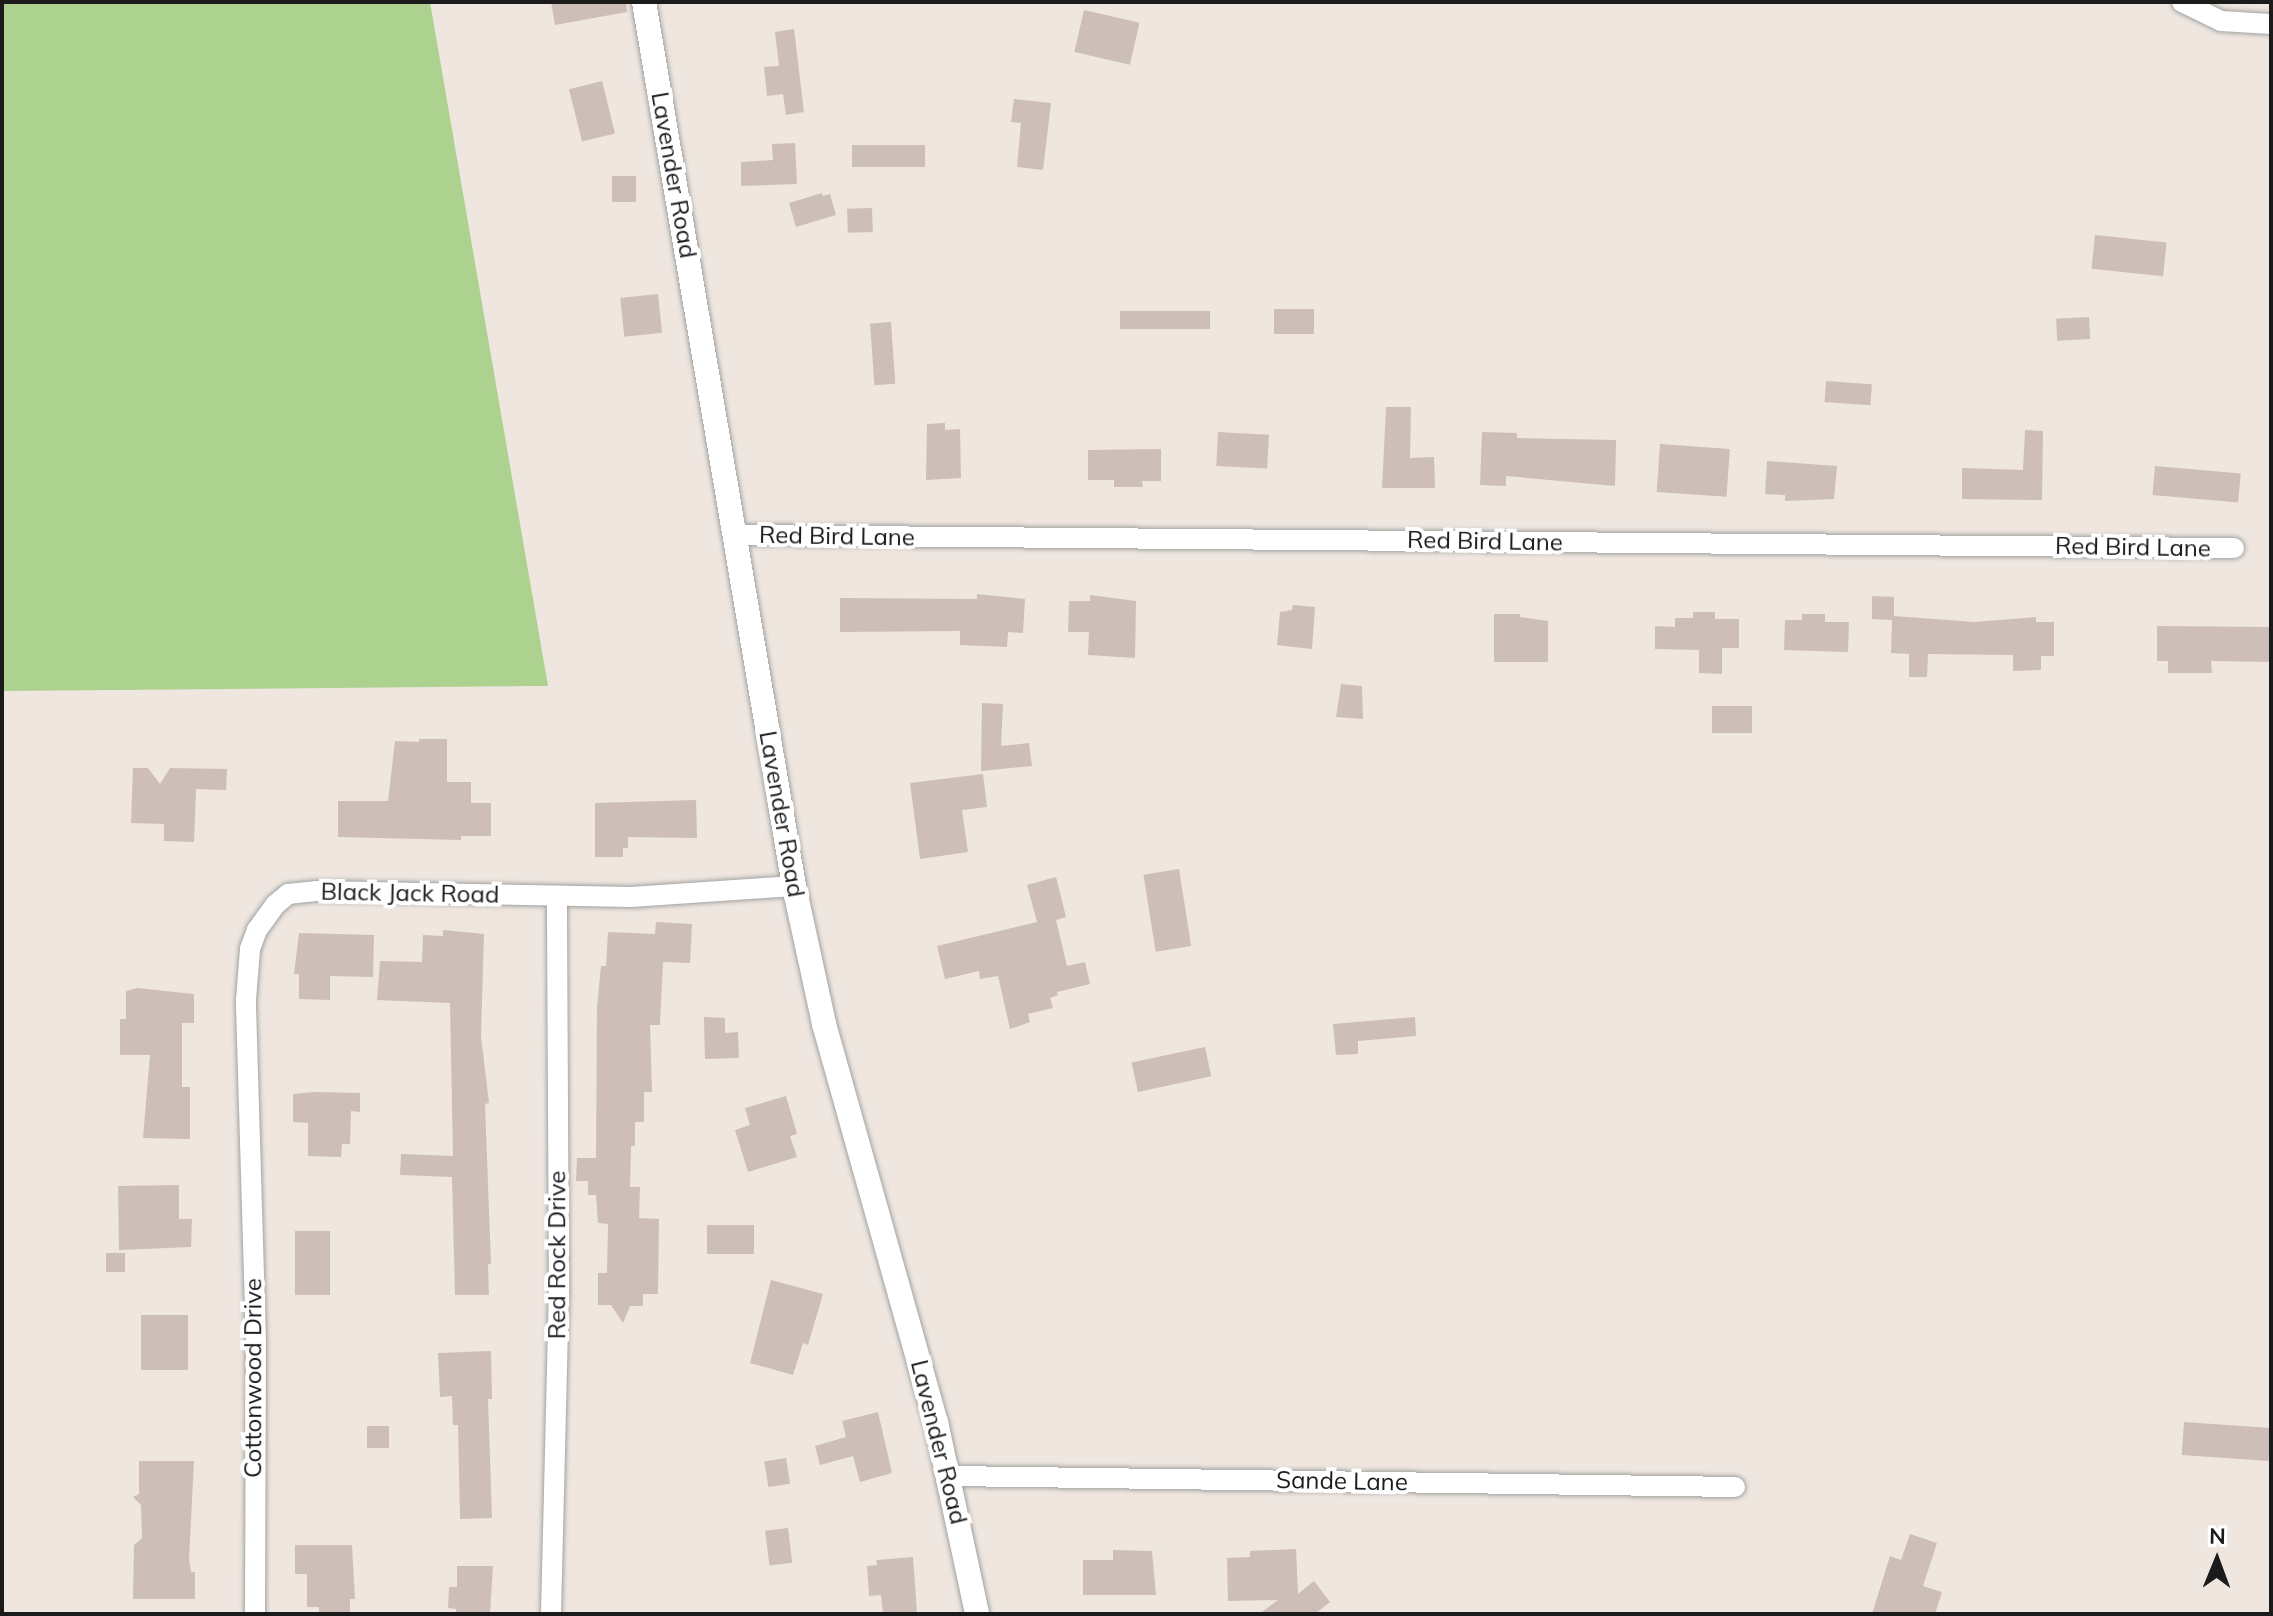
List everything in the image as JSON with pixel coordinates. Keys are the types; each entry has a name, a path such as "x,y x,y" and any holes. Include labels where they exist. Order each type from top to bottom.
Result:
{"street":[{"name":"Lavender Road","path":"644,2 794,886 824,1024 950,1476 977,1614"},
{"path":"2182,2 2221,21 2271,24"},
{"name":"Red Bird Lane","path":"736,535 2234,548"},
{"name":"Black Jack Road","path":"249,1142 246,1000 250,949 257,930 288,894 432,891 631,897 794,886"},
{"name":"Red Rock Drive","path":"551,1614 559,1297 557,896"},
{"name":"Cottonwood Drive","path":"249,1142 256,1343 253,1497 255,1614"},
{"name":"Sande Lane","path":"950,1476 1735,1487"}],"green space":[{"path":"2,2 430,2 548,686 2,691"}],"building":[{"path":"551,2 626,2 627,12 555,25"},
{"path":"1084,10 1140,23 1130,65 1074,52"},
{"path":"794,29 804,112 786,115 783,94 767,96 764,67 779,66 775,32"},
{"path":"602,81 615,133 582,142 569,89"},
{"path":"1014,99 1051,103 1043,170 1017,167 1021,123 1011,122"},
{"path":"795,143 797,184 741,186 741,162 773,160 772,144"},
{"path":"852,145 925,145 925,167 852,167"},
{"path":"612,176 636,176 636,202 612,202"},
{"path":"822,193 823,196 830,194 836,215 796,227 789,203"},
{"path":"872,208 873,232 848,233 847,209"},
{"path":"2095,235 2167,243 2163,276 2091,269"},
{"path":"658,294 662,333 624,337 620,298"},
{"path":"1274,309 1314,309 1314,334 1274,334"},
{"path":"1120,311 1210,311 1210,329 1120,329"},
{"path":"2089,317 2090,339 2057,341 2056,319"},
{"path":"891,322 895,384 874,385 870,323"},
{"path":"1826,381 1872,384 1870,405 1825,402"},
{"path":"1386,407 1411,407 1410,458 1434,457 1435,488 1382,488"},
{"path":"945,423 945,430 960,429 961,478 926,480 927,424"},
{"path":"2025,430 2043,431 2042,500 1962,499 1962,468 2023,470"},
{"path":"1218,432 1269,435 1267,469 1216,466"},
{"path":"1482,432 1517,433 1517,438 1616,440 1615,486 1506,476 1506,486 1480,485"},
{"path":"1660,444 1730,449 1726,497 1657,492"},
{"path":"1161,449 1161,481 1142,481 1143,487 1114,487 1114,480 1088,480 1088,450"},
{"path":"1767,461 1837,466 1834,499 1785,501 1785,495 1765,494"},
{"path":"2155,466 2241,473 2238,502 2152,495"},
{"path":"977,594 1025,599 1023,633 1008,632 1007,647 960,645 960,631 840,632 840,598 977,599"},
{"path":"1090,595 1136,601 1135,658 1088,655 1089,632 1068,632 1069,601 1090,601"},
{"path":"1872,596 1894,597 1894,616 1974,622 2036,617 2036,622 2054,622 2054,656 2041,656 2041,670 2013,671 2013,655 1928,654 1927,677 1909,677 1909,654 1891,653 1892,620 1872,619"},
{"path":"1293,605 1315,607 1312,649 1277,645 1280,612 1292,610"},
{"path":"1693,612 1715,612 1715,619 1739,619 1739,648 1722,648 1722,674 1699,673 1699,650 1655,649 1655,626 1675,627 1675,618 1693,618"},
{"path":"1494,614 1520,614 1520,617 1548,621 1548,662 1494,662"},
{"path":"1802,614 1825,614 1825,622 1849,622 1848,652 1784,650 1785,620 1802,620"},
{"path":"2157,626 2271,627 2271,662 2211,661 2212,673 2168,673 2168,661 2157,661"},
{"path":"1341,684 1362,686 1363,719 1336,717"},
{"path":"982,703 1003,704 1001,746 1029,743 1032,766 981,771"},
{"path":"1712,706 1752,706 1752,733 1712,733"},
{"path":"419,739 447,739 447,782 471,782 471,803 491,803 491,836 461,836 461,840 338,837 338,801 388,801 395,741 419,742"},
{"path":"133,768 148,768 160,784 170,768 227,769 226,790 196,789 194,842 164,841 164,824 131,823"},
{"path":"983,774 987,807 962,810 968,852 920,859 910,783"},
{"path":"696,800 697,838 628,837 628,848 623,848 623,857 595,857 595,803"},
{"path":"1179,869 1191,946 1156,952 1143,875"},
{"path":"1056,877 1066,917 1056,920 1067,966 1085,962 1090,984 1057,992 1058,995 1050,998 1053,1008 1028,1014 1030,1022 1010,1029 998,976 980,979 979,971 945,979 937,946 1037,922 1027,885"},
{"path":"656,922 692,924 690,963 663,962 660,1025 650,1025 652,1092 644,1092 644,1122 635,1122 635,1146 631,1146 630,1187 640,1187 639,1218 659,1219 658,1294 643,1294 643,1306 630,1306 623,1323 611,1305 598,1305 598,1273 607,1273 608,1224 598,1223 596,1195 588,1195 588,1181 576,1181 577,1158 596,1158 597,1007 601,966 606,966 608,932 655,934"},
{"path":"443,930 484,934 481,1036 489,1103 485,1104 491,1264 488,1264 489,1295 455,1295 452,1177 400,1175 401,1154 453,1156 450,1003 377,1000 380,961 422,962 423,935 443,936"},
{"path":"299,933 374,935 373,977 330,976 330,1000 299,999 299,974 294,974"},
{"path":"137,988 194,994 194,1023 182,1023 182,1087 190,1087 190,1139 143,1138 150,1055 120,1055 120,1019 126,1019 126,991"},
{"path":"704,1017 725,1018 725,1033 738,1032 739,1058 705,1059"},
{"path":"1415,1017 1416,1036 1358,1041 1358,1054 1336,1055 1333,1024"},
{"path":"1205,1047 1211,1076 1138,1092 1132,1063"},
{"path":"360,1093 360,1112 351,1111 350,1144 342,1144 341,1157 308,1156 308,1123 293,1122 293,1094"},
{"path":"786,1096 797,1134 790,1136 797,1157 748,1172 735,1130 750,1125 745,1108"},
{"path":"179,1185 179,1219 192,1219 191,1247 119,1250 118,1186"},
{"path":"707,1225 754,1225 754,1254 707,1254"},
{"path":"295,1231 330,1231 330,1295 295,1295"},
{"path":"106,1253 125,1253 125,1272 106,1272"},
{"path":"771,1280 823,1294 808,1345 803,1343 793,1375 750,1363"},
{"path":"141,1315 188,1315 188,1370 141,1370"},
{"path":"491,1351 492,1399 488,1399 492,1518 460,1519 458,1425 453,1425 452,1396 440,1397 438,1353"},
{"path":"878,1412 892,1473 860,1482 853,1456 820,1465 815,1446 846,1437 842,1421"},
{"path":"2184,1422 2271,1428 2268,1461 2182,1455"},
{"path":"367,1426 389,1426 389,1448 367,1448"},
{"path":"786,1458 790,1484 768,1487 764,1461"},
{"path":"139,1461 194,1461 189,1559 191,1572 195,1572 195,1599 133,1599 134,1545 142,1538 141,1505 133,1497 139,1494"},
{"path":"788,1528 792,1563 769,1566 765,1531"},
{"path":"1910,1534 1937,1543 1923,1586 1942,1592 1935,1614 1872,1614 1890,1556 1901,1560"},
{"path":"295,1545 352,1545 355,1599 350,1599 350,1612 319,1612 319,1607 307,1607 307,1574 295,1574"},
{"path":"1296,1549 1298,1594 1314,1581 1330,1602 1315,1614 1259,1614 1278,1600 1228,1601 1227,1558 1250,1557 1250,1551"},
{"path":"1113,1550 1152,1551 1156,1595 1083,1595 1083,1560 1113,1560"},
{"path":"913,1557 917,1614 883,1614 881,1595 869,1596 867,1566 877,1565 876,1560"},
{"path":"457,1566 493,1566 490,1614 456,1614 456,1609 448,1608 449,1587 457,1587"}]}
